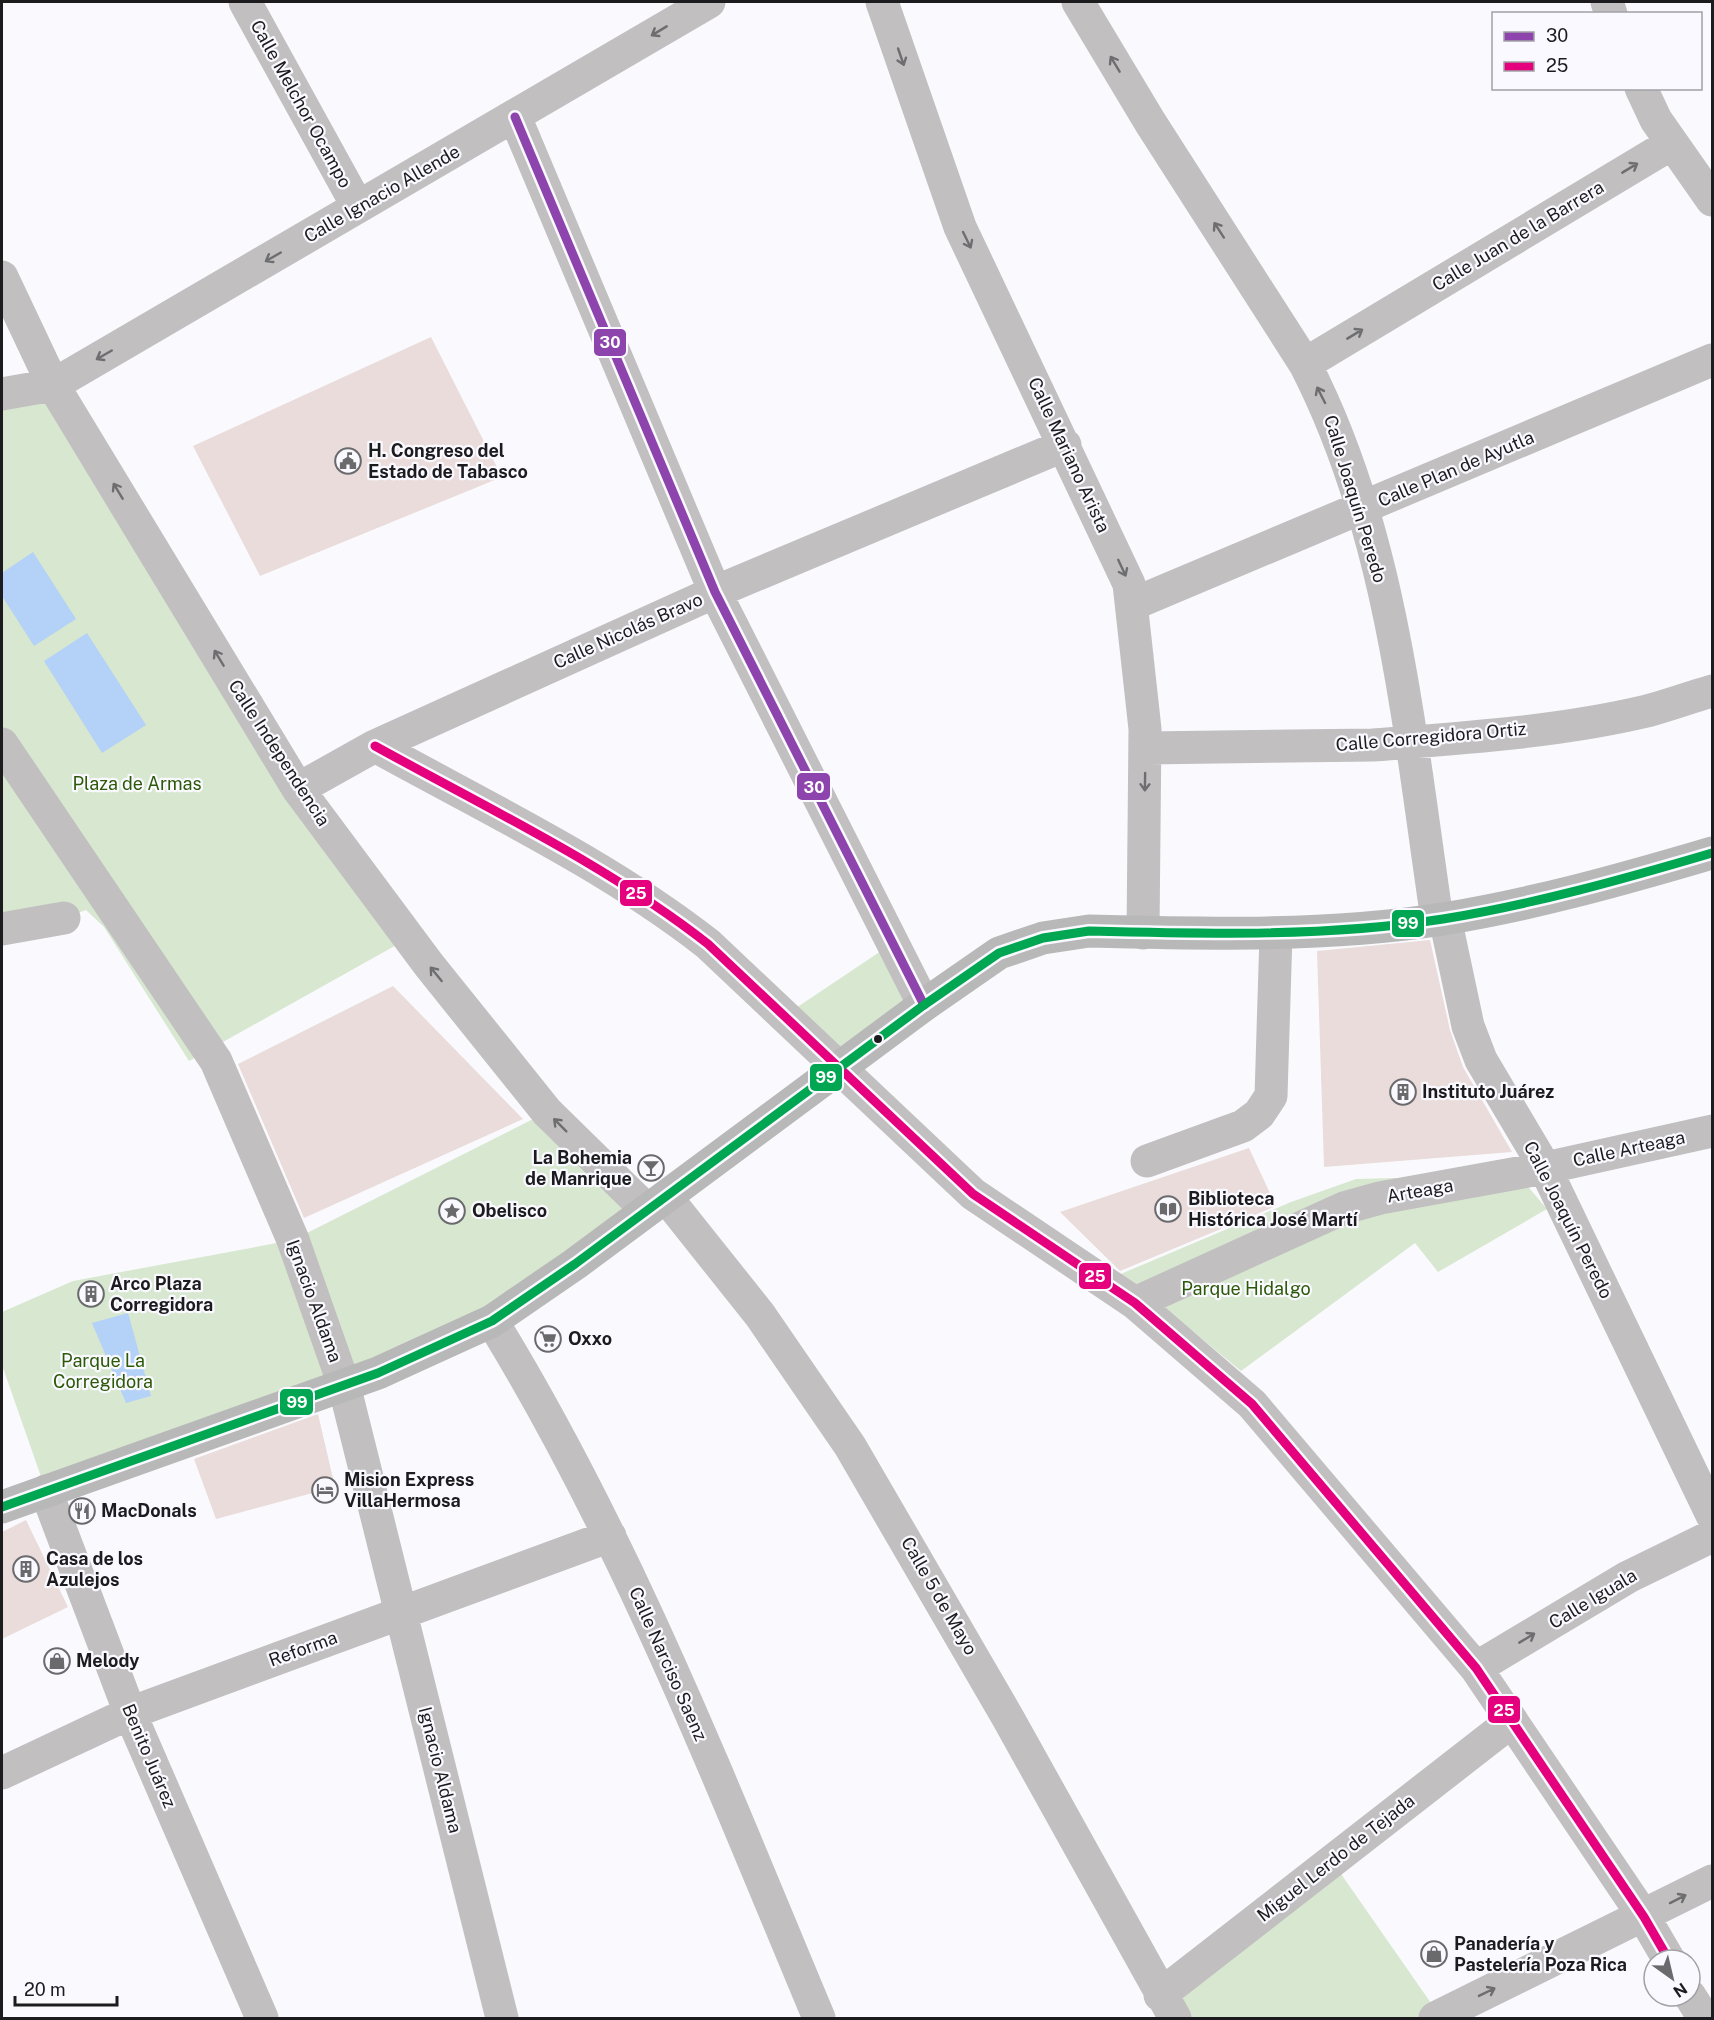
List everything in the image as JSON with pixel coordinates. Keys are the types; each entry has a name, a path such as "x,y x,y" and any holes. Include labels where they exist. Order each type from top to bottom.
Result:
{"main road":[{"path":"2,1507 345,1385 417,1357 492,1321 924,1005 999,953 1021,944 1067,933 1276,934 1441,919 1591,888 1713,853"}],"street":[{"name":"Calle Melchor Ocampo","path":"245,2 358,207"},
{"name":"Calle Mariano Arista","path":"882,2 960,227 1126,577 1133,604 1146,748 1143,933"},
{"name":"Calle Joaquín Peredo","path":"1078,2 1150,122 1305,364 1330,414 1363,510 1383,585 1441,919 1468,1026 1478,1053 1545,1168 1713,1515"},
{"name":"Calle Ignacio Allende","path":"53,385 515,117 705,3"},
{"path":"1642,90 1671,144 1713,200"},
{"path":"515,117 716,592 924,1005"},
{"name":"Calle Juan de la Barrera","path":"1305,364 1671,144"},
{"name":"Calle Independencia","path":"2,277 53,385 298,789 429,965 547,1112 656,1203"},
{"name":"Calle Plan de Ayutla","path":"1133,604 1709,369"},
{"path":"2,394 53,385"},
{"name":"Calle Nicolás Bravo","path":"298,789 375,746 716,592 1065,445"},
{"name":"Calle Corregidora Ortiz","path":"1146,748 1373,745 1410,742 1610,718 1648,710 1713,691"},
{"name":"Ignacio Aldama","path":"2,744 105,900 216,1061 293,1240 345,1385 502,2019"},
{"path":"375,746 573,856 676,919 708,944 838,1069 974,1194 1135,1303 1233,1385 1264,1417 1476,1668 1644,1917 1662,1948"},
{"path":"2,929 64,918"},
{"path":"1147,1161 1243,1126 1259,1114 1271,1096 1276,934"},
{"name":"Calle Arteaga","path":"1545,1168 1713,1131"},
{"name":"Arteaga","path":"1135,1303 1344,1208 1380,1198 1545,1168"},
{"name":"Calle 5 de Mayo","path":"656,1203 760,1315 850,1446 1008,1718 1167,2007"},
{"name":"Calle Narciso Saenz","path":"492,1321 555,1428 610,1536 672,1670 819,2019"},
{"name":"Benito Juárez","path":"46,1491 130,1713 262,2019"},
{"name":"Reforma","path":"2,1773 130,1713 610,1536"},
{"name":"Calle Iguala","path":"1476,1668 1628,1577 1713,1536"},
{"name":"Miguel Lerdo de Tejada","path":"1167,2007 1512,1721"},
{"path":"1435,2019 1713,1881"}],"green space":[{"name":"Plaza de Armas","path":"53,385 409,938 189,1061 104,927 86,910 64,918 2,929 2,394"},
{"path":"893,943 924,1005 838,1069 784,1016"},
{"name":"Parque La Corregidora","path":"547,1112 647,1210 492,1321 46,1491 2,1365 2,1312 73,1281 293,1240"},
{"name":"Parque Hidalgo","path":"1518,1175 1547,1209 1438,1272 1415,1243 1241,1371 1156,1301 1116,1276 1291,1202 1356,1179"},
{"path":"1332,1861 1440,2016 1435,2018 1175,2018 1160,1995"}],"water":[{"path":"33,552 76,619 34,646 2,596 2,573"},
{"path":"87,633 146,725 102,753 44,661"},
{"path":"128,1313 151,1396 126,1403 92,1323"}],"building":[{"name":"H. Congreso del Estado de Tabasco","path":"431,337 502,477 260,576 193,446"},
{"name":"Instituto Juárez","path":"1430,940 1450,1030 1463,1067 1512,1152 1324,1167 1317,951"},
{"path":"393,986 523,1119 304,1218 238,1064"},
{"name":"Biblioteca Histórica José Martí","path":"1249,1148 1276,1206 1120,1271 1060,1212"},
{"path":"318,1414 335,1487 216,1519 194,1459"},
{"name":"Casa de los Azulejos","path":"26,1520 68,1607 2,1639 2,1532"}],"transit line":[{"name":"30","path":"515,117 715,592 924,1005"},
{"name":"25","path":"375,746 588,863 629,888 708,944 973,1194 1135,1303 1252,1404 1476,1668 1644,1917 1662,1948"},
{"name":"99","path":"2,1507 378,1373 492,1321 575,1264 924,1005 999,953 1043,938 1089,931 1266,933 1355,929 1443,919 1579,890 1712,853"}],"place":[{"name":"H. Congreso del Estado de Tabasco","path":"348,461"},
{"name":"Instituto Juárez","path":"1403,1092"},
{"name":"La Bohemia de Manrique","path":"651,1168"},
{"name":"Biblioteca Histórica José Martí","path":"1168,1209"},
{"name":"Obelisco","path":"452,1211"},
{"name":"Arco Plaza Corregidora","path":"91,1294"},
{"name":"Oxxo","path":"548,1339"},
{"name":"Mision Express VillaHermosa","path":"325,1490"},
{"name":"MacDonals","path":"82,1511"},
{"name":"Casa de los Azulejos","path":"26,1569"},
{"name":"Melody","path":"57,1661"},
{"name":"Panadería y Pastelería Poza Rica","path":"1434,1954"}]}
